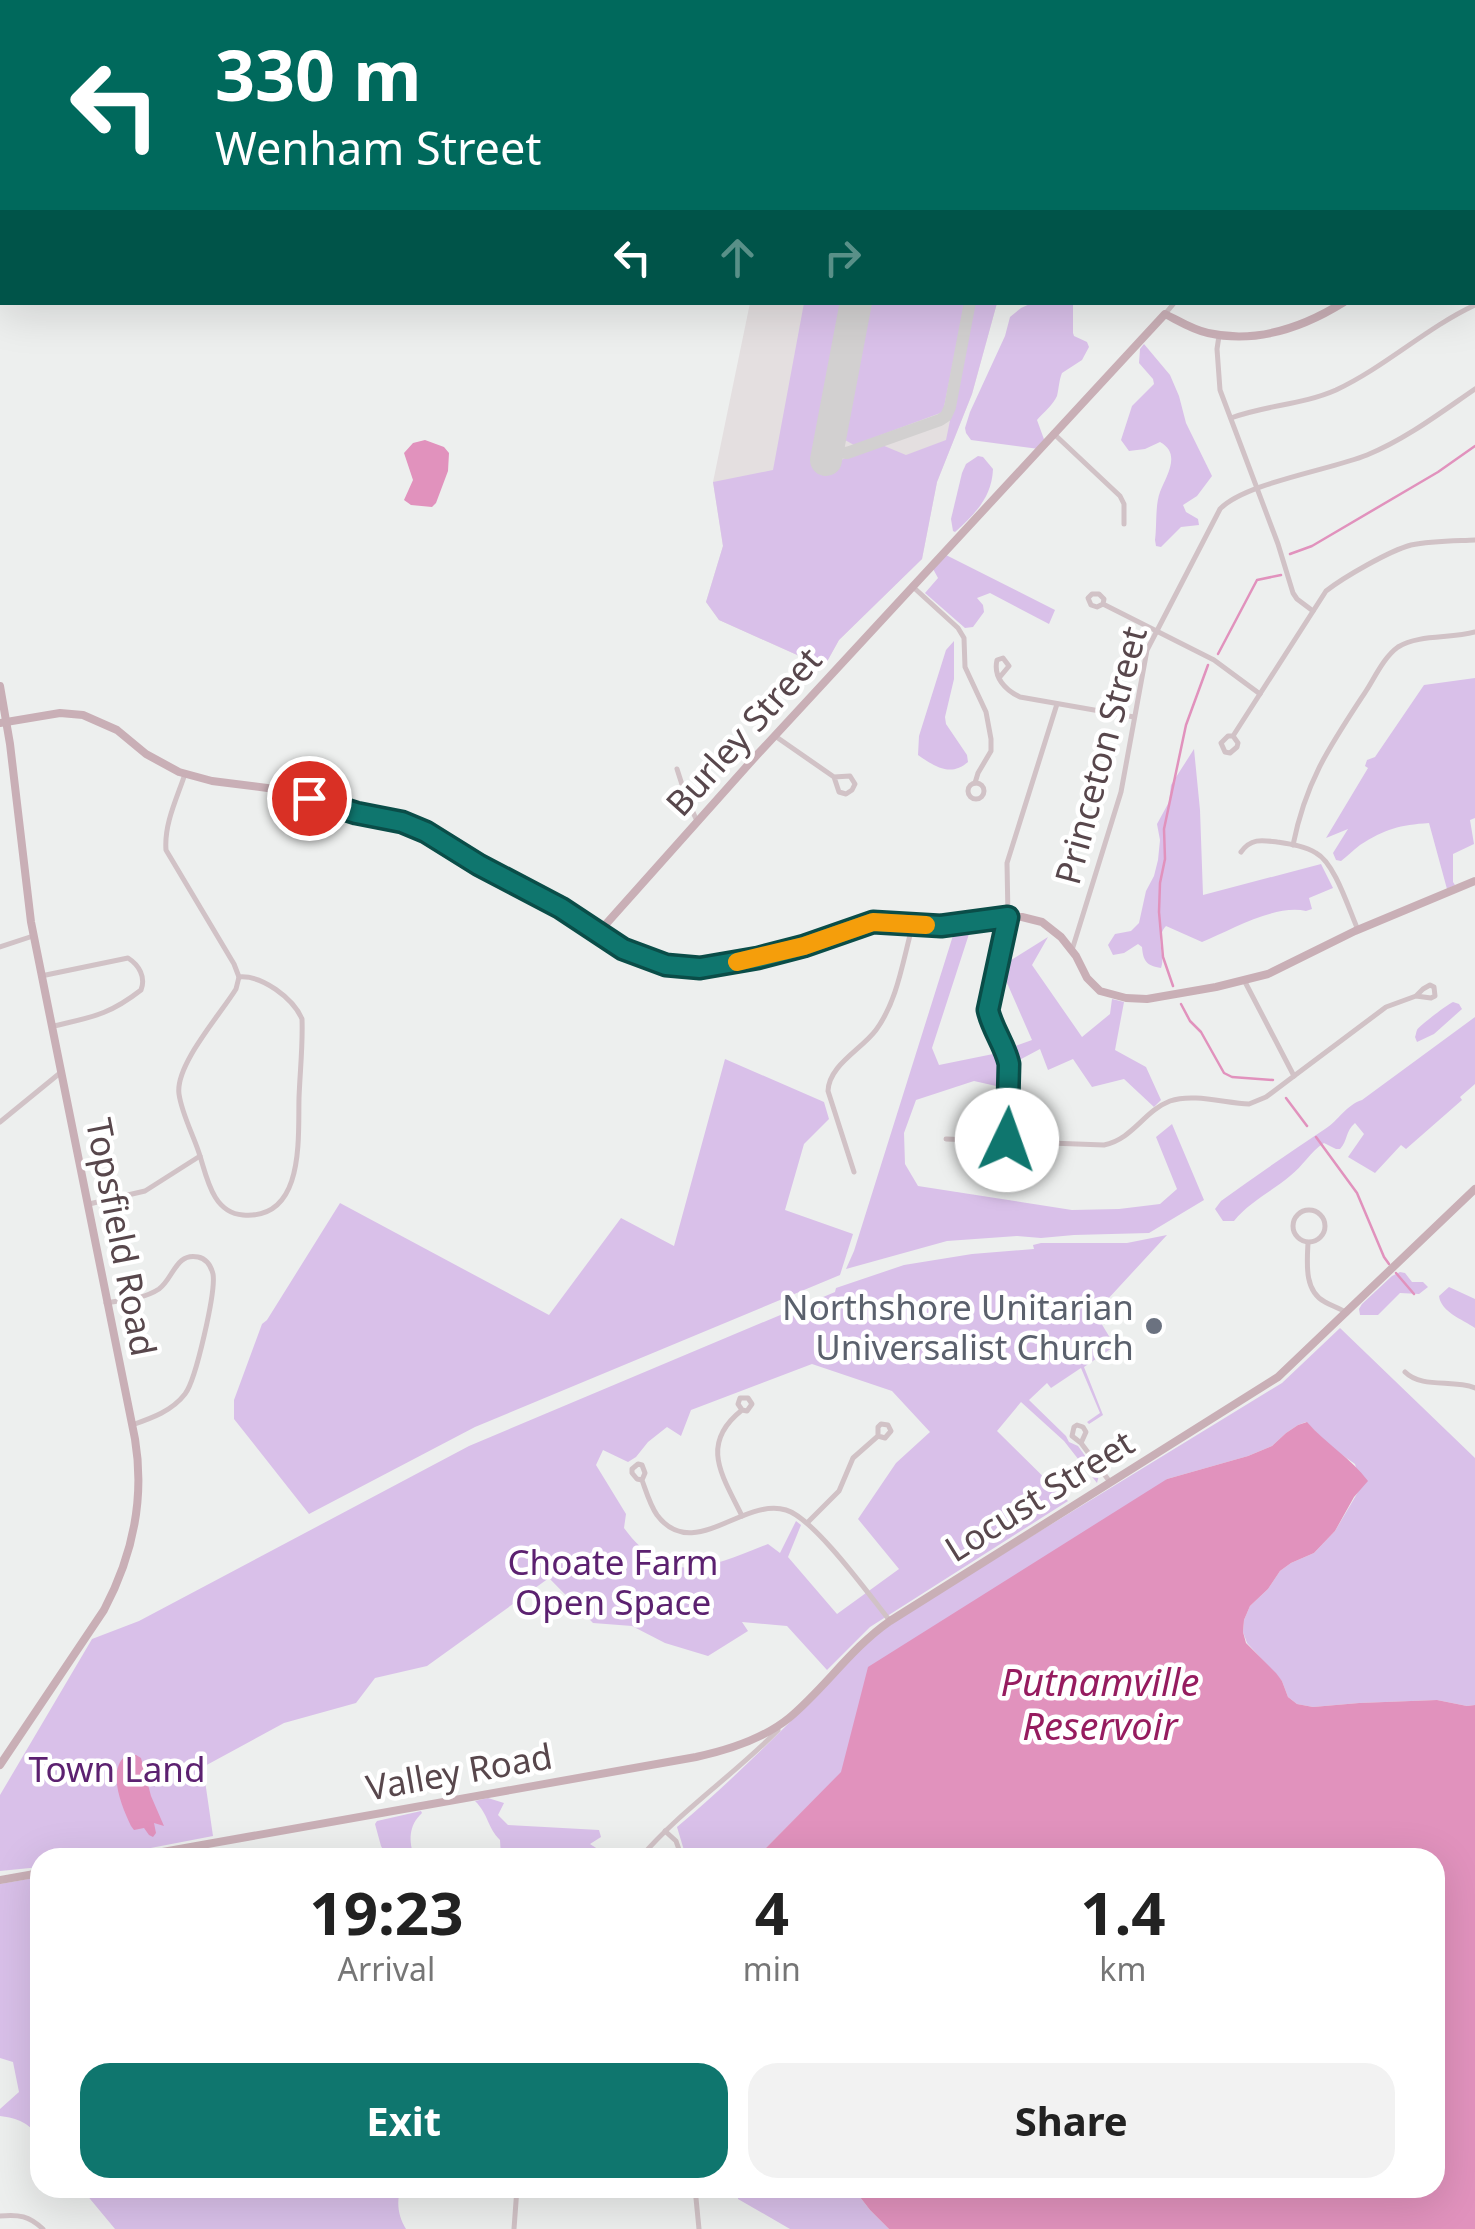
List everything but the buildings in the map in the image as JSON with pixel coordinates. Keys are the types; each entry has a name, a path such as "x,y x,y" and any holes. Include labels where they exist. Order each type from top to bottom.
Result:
{"main road":[{"path":"1165,314 1191,328 1240,336 1288,330 1339,305"},
{"name":"Burley Street","path":"598,933 1165,314"},
{"name":"Topsfield Road","path":"0,686 34,936 132,1425 139,1490 130,1544 117,1586 0,1765"},
{"path":"3,723 60,713 93,718 117,730 156,760 185,774 275,789 415,826 561,908 623,949 650,961 692,968 795,949 873,922 950,926 1022,917 1042,922 1061,936 1092,985 1106,994 1127,999 1152,998 1268,974 1475,880"},
{"name":"Locust Street","path":"790,1717 856,1648 890,1621 1278,1377 1475,1189"},
{"name":"Valley Road","path":"185,1848 696,1757 748,1741 790,1717"},
{"path":"0,1880 30,1875"}],"street":[{"path":"1165,314 1173,305"},
{"path":"1230,418 1259,408 1308,401 1333,391 1475,305"},
{"path":"1220,335 1218,380 1230,418 1293,594 1312,610"},
{"name":"Princeton Street","path":"1072,950 1120,792 1147,650 1220,509 1228,501 1382,448 1475,389"},
{"path":"1053,434 1120,496 1124,524"},
{"path":"1233,736 1322,595 1402,548 1475,540"},
{"path":"912,586 964,638 964,667 986,712 991,739 991,750 975,783"},
{"path":"1104,604 1214,660 1260,694"},
{"path":"1292,845 1300,809 1317,769 1385,661 1404,645 1475,632"},
{"path":"999,678 1010,692 1020,696 1134,717"},
{"path":"1007,1140 1008,1056 988,1010 1008,917 1007,863 1057,704"},
{"path":"776,736 834,777 850,776 854,788 842,794 834,777"},
{"path":"677,769 698,822"},
{"path":"185,774 166,834 166,850 234,964 238,978 236,989 180,1078 180,1099 216,1198 234,1214 257,1215 275,1207 283,1198 295,1171 302,1019 290,1001 259,980 251,976 238,978"},
{"path":"1242,852 1255,840 1317,853 1327,862 1358,930"},
{"path":"854,1172 828,1091 829,1078 864,1044 886,1014 912,924"},
{"path":"0,947 34,936"},
{"path":"41,976 128,958 138,967 143,980 141,990 113,1010 51,1027"},
{"path":"1244,980 1294,1076"},
{"path":"946,1139 1113,1143 1170,1102 1188,1099 1249,1104 1266,1097 1386,1007 1416,996"},
{"path":"0,1122 60,1073"},
{"path":"86,1204 145,1191 200,1156"},
{"path":"1309,1210 1322,1216 1325,1230 1317,1241 1308,1243 1294,1234 1293,1222 1299,1213 1309,1210"},
{"path":"1308,1243 1308,1280 1314,1292 1346,1313"},
{"path":"106,1303 155,1291 186,1258 206,1260 213,1274 192,1383 166,1411 132,1425"},
{"path":"1406,1372 1420,1382 1475,1388"},
{"path":"742,1410 721,1431 717,1453 726,1484 742,1516"},
{"path":"806,1523 838,1491 854,1458 878,1436"},
{"path":"1082,1443 1110,1482"},
{"path":"642,1480 656,1514 675,1529 688,1533 775,1508 788,1510 843,1562 890,1621"},
{"name":"Locust Street","path":"650,1848 790,1717"},
{"path":"666,1831 678,1848"},
{"path":"514,2229 516,2198"},
{"path":"696,2198 699,2229"},
{"path":"0,2216 30,2218 43,2229"}],"shaded area":[{"path":"750,305 996,305 972,394 937,482 922,559 839,640 824,667 719,620 706,602 723,546 713,482"}],"green space":[{"path":"804,305 845,305 816,458 838,461 882,445 906,455 946,440 974,305 996,305 972,394 937,482 922,559 839,640 824,667 719,620 706,602 723,546 713,482 773,470"},
{"path":"867,305 965,305 943,412 854,445 842,434"},
{"path":"1073,305 1074,336 1089,347 1082,360 1062,373 1057,396 1037,420 1045,442 1039,449 971,440 965,428 1010,317 1021,308"},
{"path":"1144,344 1170,375 1186,423 1212,476 1197,496 1183,505 1199,525 1181,527 1161,547 1156,546 1155,540 1157,509 1170,453 1160,442 1129,451 1121,440 1132,406 1154,384 1139,363"},
{"path":"978,456 993,469 989,488 976,512 955,532 951,519 962,473 966,464"},
{"path":"944,554 1055,610 1049,624 990,593 977,598 984,612 973,627 965,628 925,593 938,578 932,567"},
{"path":"954,641 954,679 945,717 968,762 949,770 918,755 919,736 946,650"},
{"path":"1475,678 1475,818 1470,820 1474,844 1453,854 1455,885 1447,889 1429,823 1385,832 1341,861 1336,860 1333,853 1348,829 1326,838 1368,768 1367,760 1375,757 1424,685"},
{"path":"1194,749 1203,895 1321,864 1333,888 1309,898 1312,909 1267,915 1202,942 1166,926 1161,936 1161,968 1147,962 1138,944 1113,955 1108,945 1115,934 1131,931 1139,923 1158,860 1157,824 1169,802 1171,785"},
{"path":"956,926 969,934 932,1048 939,1065 1003,1052 1005,1088 974,1081 916,1100 904,1133 905,1164 918,1186 1072,1210 1160,1204 1177,1189 1156,1137 1172,1124 1204,1200 1149,1233 947,1241 846,1269"},
{"path":"1048,937 1032,965 1082,1037 1110,1014 1112,999 1124,1002 1115,1050 1146,1067 1161,1100 1154,1107 1124,1079 1092,1087 1073,1059 1048,1070 1040,1049 1012,1064 1007,1049 1032,1040 1000,967"},
{"path":"1453,1002 1462,1009 1434,1034 1417,1042 1417,1030"},
{"path":"1475,1017 1475,1084 1406,1149 1401,1145 1375,1173 1348,1157 1364,1134 1355,1123 1340,1149 1324,1143 1234,1221 1223,1221 1215,1209 1221,1201"},
{"path":"725,1059 824,1102 829,1119 804,1144 785,1210 853,1234 840,1275 475,1427 309,1514 234,1419 234,1400 262,1324 340,1203 549,1315 621,1218 674,1246"},
{"path":"1167,1235 1095,1313 1115,1346 1084,1367 1103,1415 1087,1422 1100,1413 1081,1368 1051,1388 1047,1383 1029,1400 1069,1442 1078,1446 1099,1475 1097,1483 1064,1441 1021,1402 997,1431 1068,1501 870,1627 827,1670 787,1626 742,1622 748,1631 708,1656 665,1643 632,1626 593,1623 549,1578 427,1666 375,1678 356,1703 284,1723 203,1767 213,1836 151,1848 30,1848 30,1868 0,1871 0,1795 92,1639 139,1621 469,1446 835,1292 836,1288 904,1265 1034,1249 1033,1245 1127,1243","holes":["812,1364 892,1391 930,1432 896,1463 858,1519 899,1569 837,1614 788,1557 801,1525 796,1521 780,1553 768,1544 708,1565 674,1566 641,1547 624,1528 626,1514 596,1465 603,1450 628,1462 667,1427 681,1436 691,1410"]},
{"path":"1400,1272 1412,1282 1423,1282 1428,1287 1419,1294 1400,1293 1378,1315 1360,1315 1362,1304"},
{"path":"1449,1287 1475,1299 1475,1328 1453,1315 1441,1302 1439,1296"},
{"name":"Putnamville Reservoir","path":"1340,1328 1475,1458 1475,1705 1437,1700 1313,1707 1297,1704 1247,1643 1243,1632 1250,1606 1280,1571 1314,1553 1335,1531 1361,1487 1355,1464 1306,1422 1272,1446 1248,1456 1167,1479 842,1772 766,1848 683,1848 677,1827 890,1623 1282,1383"},
{"path":"488,1798 504,1803 498,1815 508,1825 599,1830 601,1837 590,1844 596,1848 500,1848 500,1840 475,1801"},
{"path":"422,1813 414,1823 412,1848 382,1848 377,1821"},
{"path":"30,1879 30,2127 0,2116 0,2109 19,2092 13,2062 0,2058 0,1884"},
{"path":"89,2198 399,2198 406,2229 115,2229"},
{"path":"861,2198 889,2229 790,2229 738,2199"}],"water":[{"path":"425,440 449,453 448,471 432,507 411,505 404,500 413,480 404,453 413,443"},
{"name":"Putnamville Reservoir","path":"1307,1422 1368,1481 1335,1531 1314,1553 1280,1571 1250,1606 1244,1620 1246,1643 1276,1673 1288,1697 1297,1704 1313,1707 1437,1700 1475,1705 1475,2229 889,2229 861,2198 1445,2198 1445,1848 766,1848 841,1772 868,1667 1167,1479 1248,1456 1272,1446"},
{"path":"125,1756 141,1758 164,1826 154,1823 153,1837 144,1828 134,1830 131,1826 118,1790 120,1763"}],"waterway":[{"path":"1290,554 1312,546 1475,446"},
{"path":"1218,654 1257,580 1281,575"},
{"path":"1173,986 1163,957 1159,912 1164,829 1186,725 1208,665"},
{"path":"1181,1004 1224,1073 1273,1080"},
{"path":"1286,1098 1307,1126"},
{"path":"1316,1137 1357,1193 1389,1264"},
{"path":"1396,1273 1414,1294"}],"taxiway":[{"path":"830,440 837,452 847,453 946,416 969,305"}],"runway":[{"path":"826,460 855,305"}],"slow traffic":[{"path":"737,962 804,946 873,922 926,925"}],"place":[{"name":"Northshore Unitarian Universalist Church","path":"1154,1326"}],"route":[{"path":"309,798 415,826 561,908 623,949 666,965 700,968 758,958 873,922 950,926 1008,917 988,1010 1008,1056 1007,1140"}],"park label":[{"name":"Choate Farm Open Space","path":"613,1581"},
{"name":"Town Land","path":"117,1768"}]}
